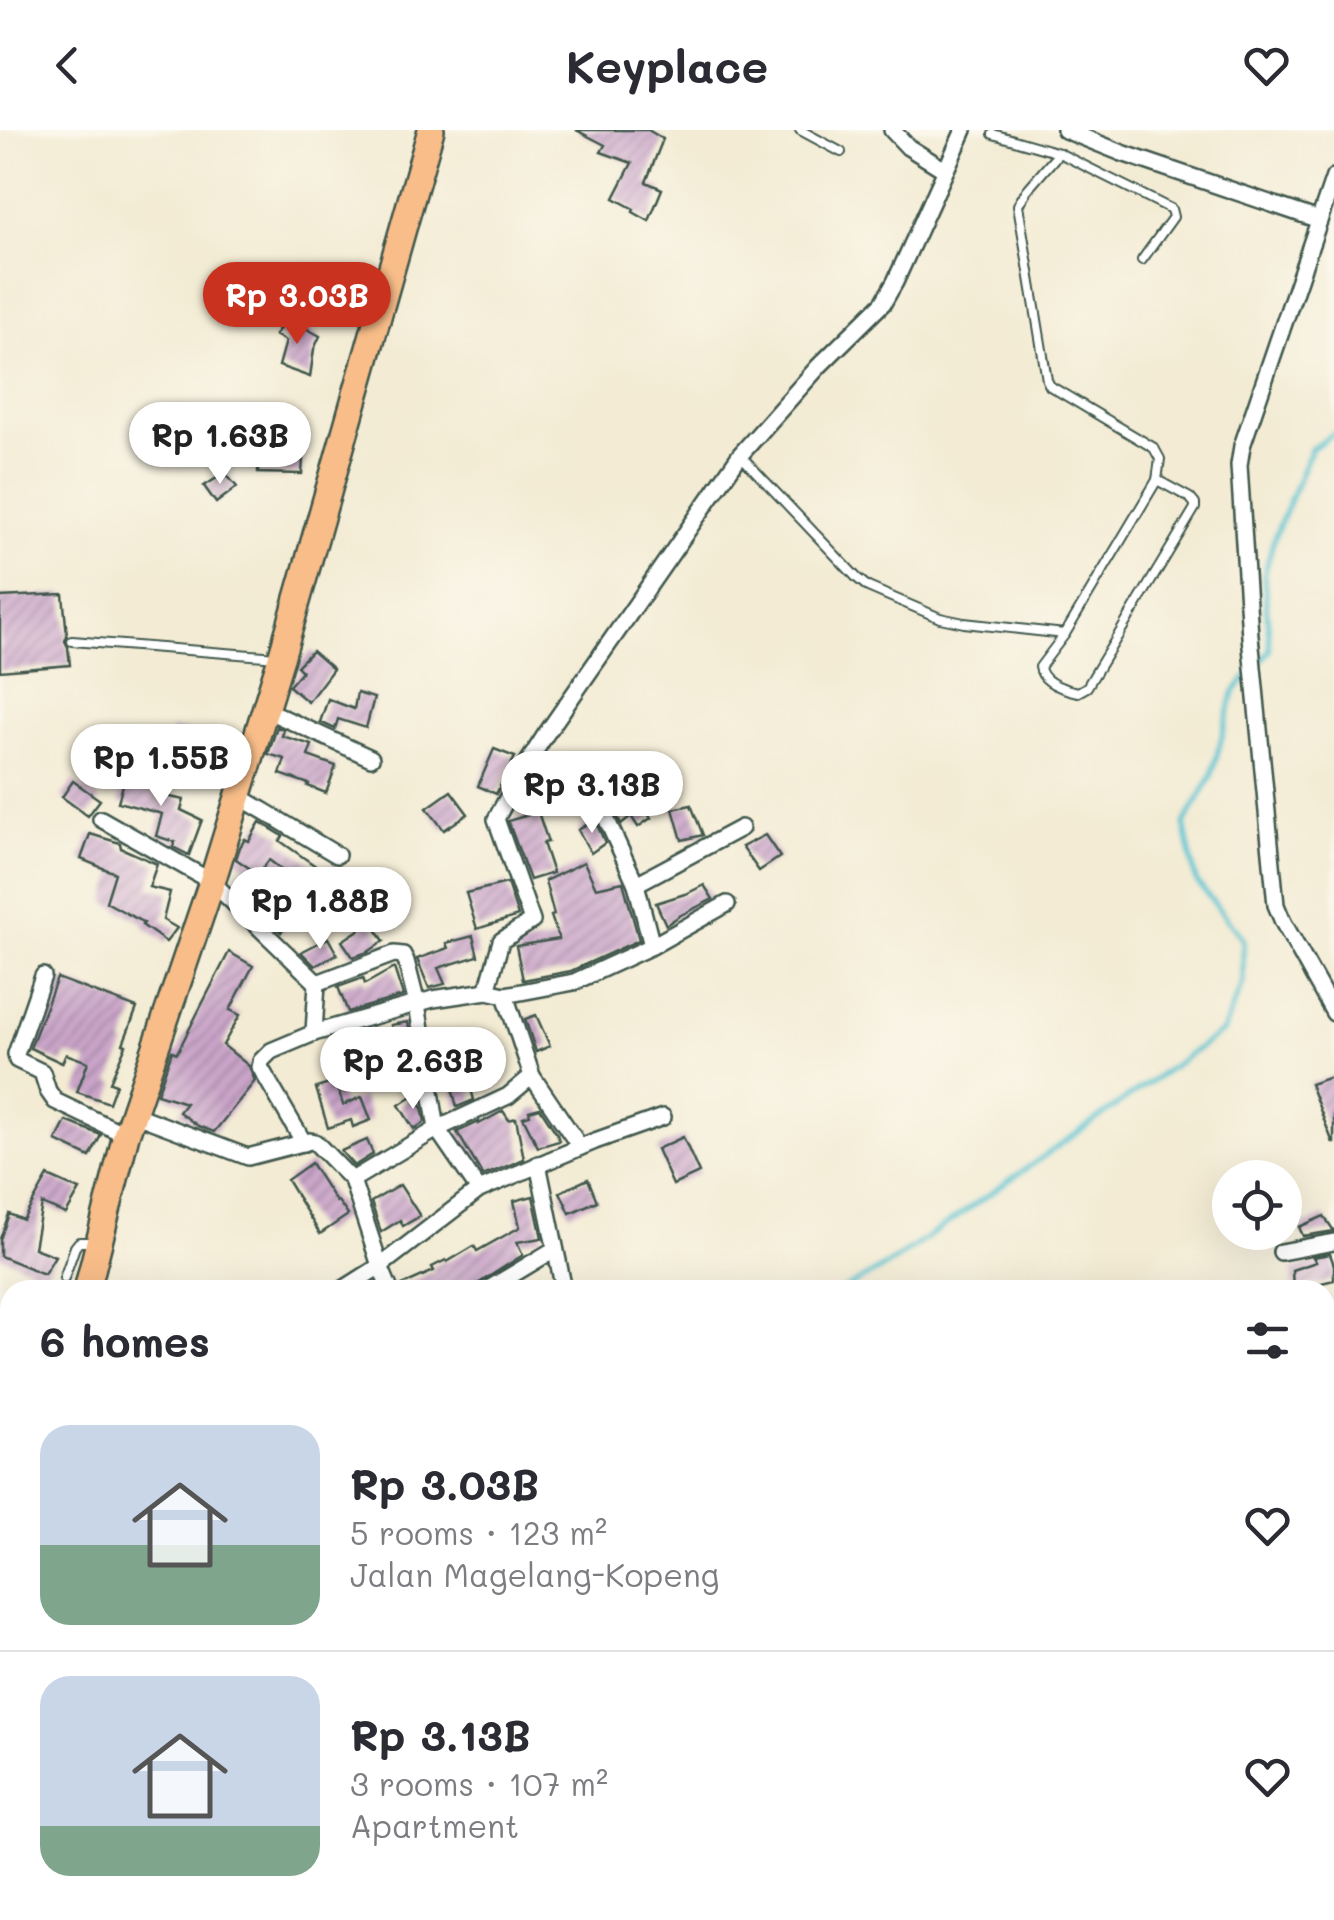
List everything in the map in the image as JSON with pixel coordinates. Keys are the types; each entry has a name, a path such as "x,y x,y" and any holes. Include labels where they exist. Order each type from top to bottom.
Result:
{"main road":[{"path":"77,1280 98,1243 129,1124 212,882 281,658 431,130"}],"street":[{"path":"892,130 908,147 945,170"},
{"path":"486,992 501,940 532,921 496,819 546,734 740,455 818,366 884,303 964,130"},
{"path":"1065,130 1319,220"},
{"path":"1334,177 1239,455 1255,698 1276,905 1334,1013"},
{"path":"264,709 371,758"},
{"path":"522,774 552,785 590,788 595,794 636,884 652,946"},
{"path":"237,795 337,855"},
{"path":"102,820 212,882 317,983 314,1033"},
{"path":"636,884 741,828"},
{"path":"304,1142 260,1066 272,1051 314,1033 417,1004 486,992 506,995 574,982 652,946 727,904"},
{"path":"317,983 394,954 406,961 437,1128 479,1190"},
{"path":"42,976 16,1054 18,1060 42,1072 54,1101 248,1157 316,1142 352,1180 386,1280"},
{"path":"506,995 532,1076 580,1146"},
{"path":"352,1180 437,1128 508,1096 532,1076"},
{"path":"358,1280 479,1190 580,1146 663,1117"},
{"path":"538,1164 562,1280"},
{"path":"1281,1252 1334,1242"},
{"path":"503,1280 556,1248"}],"lane":[{"path":"800,130 841,152"},
{"path":"993,134 1059,153 1171,209 1173,218 1169,226 1142,260"},
{"path":"1059,153 1018,206 1047,380 1050,386 1154,448 1160,459 1157,480 1065,634 1040,666 1040,673 1047,680 1078,692 1087,687 1195,508 1190,498 1157,480"},
{"path":"740,455 868,587 940,618 1065,634"},
{"path":"72,641 281,658"}],"building":[{"path":"576,130 648,130 663,139 646,182 662,189 649,221 614,198 632,163 601,152 605,145"},
{"path":"287,318 320,336 310,377 279,366 286,341 275,335"},
{"path":"259,442 304,443 302,474 258,473"},
{"path":"225,473 237,487 216,503 204,486"},
{"path":"63,594 70,665 0,671 0,597"},
{"path":"312,651 333,669 308,702 289,686 302,671 297,666"},
{"path":"357,693 374,698 366,728 338,719 335,729 320,722 328,699 354,709"},
{"path":"277,727 284,730 282,736 312,745 308,756 336,766 326,793 280,774 285,759 268,754"},
{"path":"172,729 212,736 209,765 168,757"},
{"path":"494,749 515,757 496,794 478,786"},
{"path":"128,768 159,775 156,794 184,800 181,810 202,820 189,855 173,847 175,842 156,836 162,814 118,802"},
{"path":"73,781 100,800 88,816 62,797"},
{"path":"451,791 468,814 444,830 427,808"},
{"path":"634,793 651,818 638,827 631,816 621,824 610,801"},
{"path":"691,805 703,835 682,840 673,809"},
{"path":"538,812 553,873 530,880 508,821"},
{"path":"595,820 605,843 591,853 578,830"},
{"path":"260,822 283,836 280,841 320,869 281,932 240,893 250,881 278,901 293,878 269,860 258,874 236,859 245,839 249,841"},
{"path":"90,834 120,843 121,848 157,864 149,887 170,892 163,920 177,928 166,942 144,923 106,902 115,873 81,859"},
{"path":"765,835 780,857 759,871 742,847"},
{"path":"584,862 596,888 623,882 639,940 571,971 523,980 516,946 559,939 545,881"},
{"path":"507,883 518,916 477,929 466,893"},
{"path":"704,885 713,899 666,925 656,903"},
{"path":"371,922 384,941 353,957 342,941"},
{"path":"473,936 478,956 438,968 445,984 429,988 417,959 448,948 446,943"},
{"path":"328,938 337,954 315,966 301,952"},
{"path":"229,952 253,966 230,1010 240,1015 223,1045 249,1066 255,1081 214,1132 179,1112 186,1103 157,1094 172,1051 177,1053"},
{"path":"394,968 403,996 348,1012 338,987 363,978 365,984"},
{"path":"57,978 137,1008 110,1082 116,1084 109,1103 77,1092 88,1062 66,1054 62,1063 30,1048"},
{"path":"536,1015 550,1046 536,1052 525,1019"},
{"path":"408,1022 413,1052 398,1055 391,1025"},
{"path":"482,1040 491,1069 469,1074 466,1062 480,1053 464,1058 461,1046"},
{"path":"393,1050 401,1077 384,1082 377,1054"},
{"path":"1334,1076 1334,1143 1333,1143 1310,1084"},
{"path":"468,1078 474,1100 457,1107 450,1081"},
{"path":"336,1082 343,1105 362,1097 371,1120 353,1127 351,1120 328,1128 316,1088"},
{"path":"414,1095 425,1122 414,1129 399,1105"},
{"path":"540,1108 559,1141 538,1147 523,1117"},
{"path":"503,1111 509,1120 516,1118 524,1159 483,1176 457,1132"},
{"path":"66,1121 101,1135 90,1157 56,1141"},
{"path":"683,1137 699,1173 673,1185 657,1149"},
{"path":"367,1140 373,1154 354,1166 341,1151"},
{"path":"311,1163 348,1215 320,1234 287,1180"},
{"path":"48,1176 80,1190 66,1214 42,1204 34,1248 55,1256 44,1274 0,1256 0,1239 9,1214 23,1220"},
{"path":"588,1179 597,1201 570,1213 560,1192"},
{"path":"400,1185 420,1216 403,1226 400,1220 381,1232 371,1202"},
{"path":"533,1196 542,1238 517,1242 523,1255 484,1280 414,1280 474,1246 477,1251 520,1227 514,1201"},
{"path":"1324,1216 1334,1231 1303,1236 1302,1226"},
{"path":"1330,1254 1334,1280 1292,1280 1292,1270 1316,1262 1313,1257"}],"waterway":[{"path":"1258,664 1270,650 1264,576 1274,538 1311,449 1334,433"},
{"path":"861,1280 1223,1031 1243,982 1243,939 1196,881 1184,824 1211,777 1234,692 1251,672"}]}
